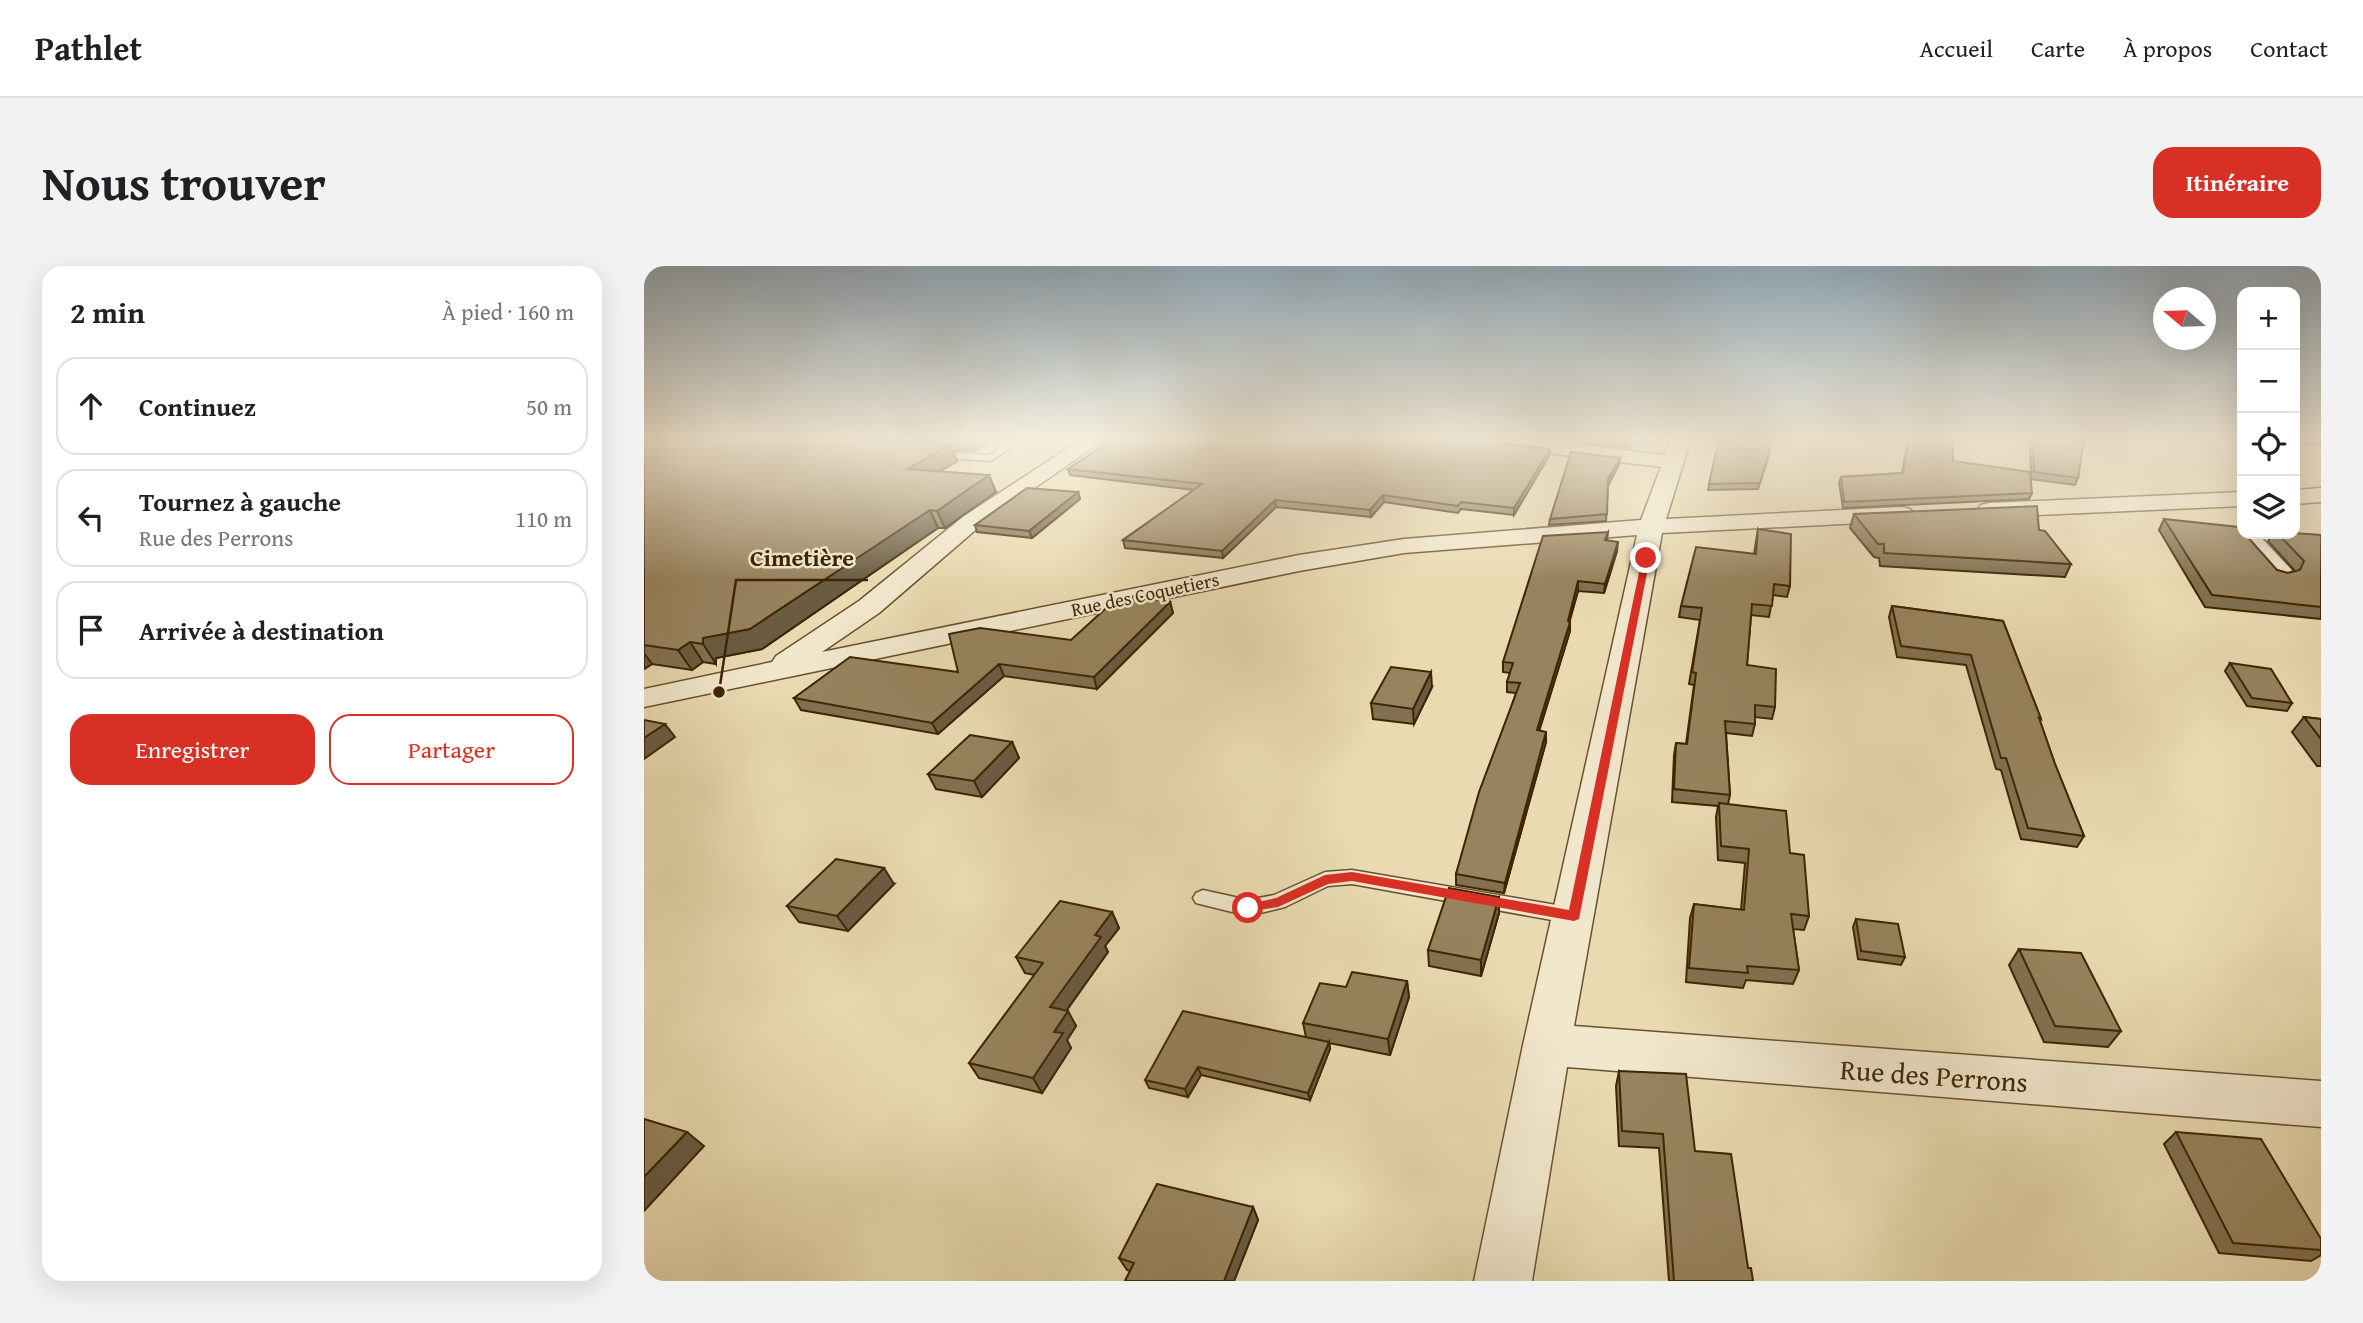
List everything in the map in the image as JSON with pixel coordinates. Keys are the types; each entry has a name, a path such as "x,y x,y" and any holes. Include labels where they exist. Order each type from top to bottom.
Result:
{"street":[{"path":"773,672 869,607 992,507 1023,486"},
{"path":"1503,1281 1547,1045 1651,527 1666,486"},
{"path":"2300,497 2321,495"},
{"path":"1963,511 2237,499"},
{"path":"2215,500 2237,524"},
{"name":"Rue des Coquetiers","path":"644,698 1299,563 1404,547 1651,527 1923,513"},
{"path":"2250,539 2281,574"},
{"name":"Rue des Perrons","path":"1547,1045 2321,1104"}],"lane":[{"path":"1203,898 1248,908 1278,902 1325,879 1352,877 1574,916"}],"building":[{"path":"644,486 973,486 937,511 930,510 750,629 703,638 703,644 690,642 678,650 644,645"},
{"path":"1199,486 1527,486 1514,508 1461,502 1458,506 1383,495 1370,510 1275,500 1222,551 1123,540"},
{"path":"1560,486 1608,486 1607,514 1550,519"},
{"path":"1842,486 2031,486 2032,493 1844,502"},
{"path":"1027,488 1078,492 1029,531 975,525"},
{"path":"2037,506 2039,530 2045,531 2071,564 1884,553 1884,544 1878,544 1854,514"},
{"path":"2164,519 2237,527 2237,539 2249,539 2277,570 2288,573 2300,570 2304,561 2283,539 2300,539 2300,533 2321,535 2321,607 2212,595"},
{"path":"1758,529 1791,534 1790,586 1774,584 1772,606 1752,604 1747,665 1776,669 1775,707 1755,705 1755,724 1725,721 1730,795 1674,789 1676,743 1687,744 1696,673 1692,672 1702,608 1681,606 1696,547 1756,554"},
{"path":"1608,532 1605,540 1618,542 1605,584 1578,581 1568,621 1570,622 1537,730 1546,732 1505,883 1456,874 1479,792 1520,683 1507,682 1513,663 1503,662 1543,536"},
{"path":"1135,596 1170,602 1094,677 999,664 932,723 794,698 850,657 958,672 949,634 980,628 1071,640 1115,600"},
{"path":"1892,606 2003,621 2084,836 2028,828 2006,758 2001,758 1971,655 1901,646"},
{"path":"2230,663 2271,669 2292,703 2252,698"},
{"path":"1391,667 1431,672 1413,709 1371,703"},
{"path":"2304,717 2321,719 2321,739"},
{"path":"644,720 665,724 644,738"},
{"path":"970,735 1012,742 974,781 928,774"},
{"path":"1719,803 1786,811 1790,853 1804,855 1809,916 1791,914 1799,970 1747,966 1748,973 1689,968 1694,904 1744,910 1749,849 1721,846"},
{"path":"836,859 884,868 837,916 787,906"},
{"path":"1449,888 1499,897 1481,960 1428,950"},
{"path":"1060,901 1112,912 1095,935 1101,937 1050,1007 1068,1011 1054,1032 1063,1033 1033,1078 969,1063 1043,963 1016,957"},
{"path":"1856,919 1898,924 1905,957 1861,951"},
{"path":"2019,949 2081,953 2121,1031 2055,1026"},
{"path":"1352,972 1407,981 1388,1039 1303,1023 1320,983 1346,987"},
{"path":"1183,1011 1329,1042 1308,1093 1198,1067 1185,1089 1145,1080"},
{"path":"1619,1071 1686,1074 1695,1151 1731,1154 1748,1268 1751,1268 1753,1281 1674,1281 1663,1134 1622,1131"},
{"path":"644,1119 687,1132 644,1177"},
{"path":"2176,1132 2261,1139 2321,1239 2321,1250 2233,1243"},
{"path":"1157,1184 1253,1207 1224,1281 1125,1281 1134,1263 1119,1258"}],"place":[{"name":"Cimetière","path":"719,692"}],"route":[{"path":"1248,908 1278,902 1325,879 1352,877 1574,916 1646,558"}]}
